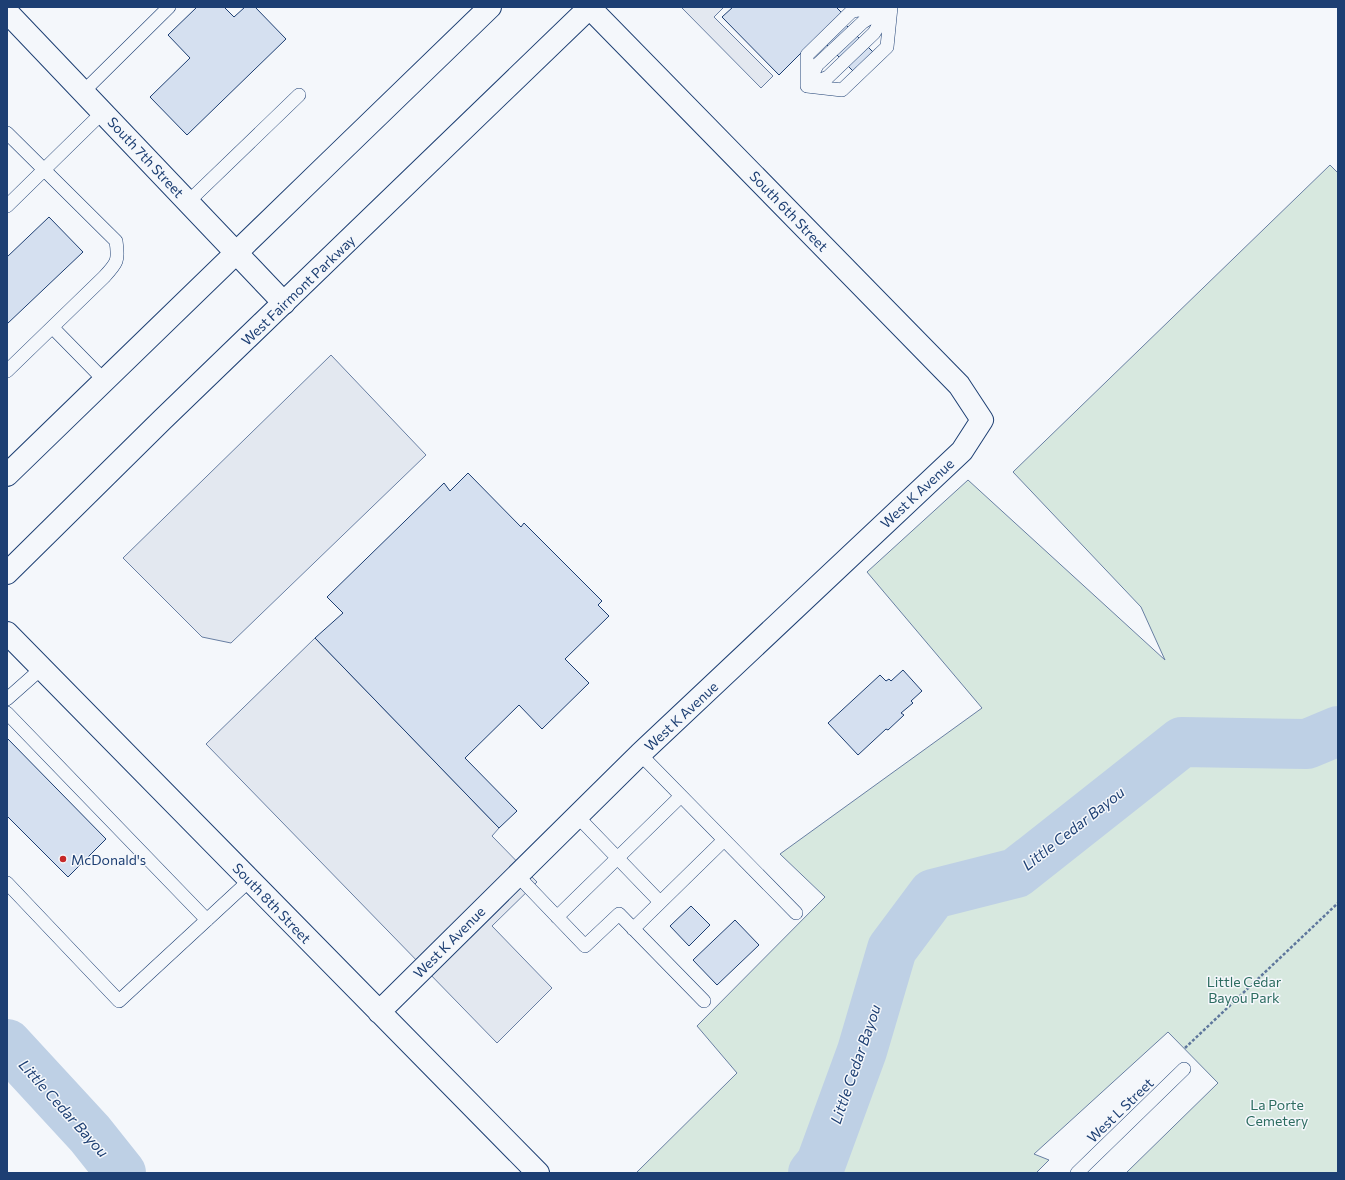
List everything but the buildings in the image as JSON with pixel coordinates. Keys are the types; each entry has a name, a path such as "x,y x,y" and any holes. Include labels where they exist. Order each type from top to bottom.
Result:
{"street":[{"path":"7,475 235,252 345,148 490,7"},
{"name":"West Fairmont Parkway","path":"7,573 102,479 590,7"},
{"name":"South 6th Street","path":"590,7 959,385 982,420"},
{"name":"South 7th Street","path":"7,12 284,303"},
{"name":"West K Avenue","path":"379,1012 640,754 962,451 982,420"},
{"name":"South 8th Street","path":"7,633 538,1173"}],"lane":[{"path":"83,92 169,7"},
{"path":"807,86 807,55 852,11 878,7"},
{"path":"807,86 828,77 874,33 889,7"},
{"path":"807,86 842,90 853,80 887,47 889,7"},
{"path":"188,202 299,95"},
{"path":"7,206 103,112"},
{"path":"7,133 116,241 118,256 113,267 7,371"},
{"path":"52,328 104,380"},
{"path":"7,699 42,668"},
{"path":"7,713 207,920"},
{"path":"640,754 796,913"},
{"path":"557,917 681,796"},
{"path":"577,816 660,902"},
{"path":"633,929 724,840"},
{"path":"517,875 585,946 618,914 704,1001"},
{"path":"7,883 119,1001 250,880"},
{"name":"West L Street","path":"1077,1173 1184,1069"}],"path":[{"path":"1185,1048 1338,903"}],"green space":[{"path":"1330,165 1338,173 1338,1173 1126,1173 1218,1083 1168,1032 1034,1154 1049,1160 1036,1173 636,1173 737,1073 697,1026 825,897 780,854 982,708 867,572 968,480 1165,660 1141,607 1013,472"}],"shaded area":[{"path":"724,7 714,17 773,76 761,88 682,8"},
{"path":"331,355 426,455 231,643 202,637 123,558"},
{"path":"315,638 499,828 492,836 537,882 492,926 552,988 497,1043 206,744"}],"waterway":[{"name":"Little Cedar Bayou","path":"813,1173 821,1163 862,1051 892,949 933,894 1016,873 1182,742 1307,744 1338,731"},
{"name":"Little Cedar Bayou","path":"7,1044 90,1134 121,1173"}],"place":[{"name":"McDonald's","path":"63,859"}],"park label":[{"name":"Little Cedar Bayou Park","path":"1244,990"},
{"name":"La Porte Cemetery","path":"1277,1112"}]}
